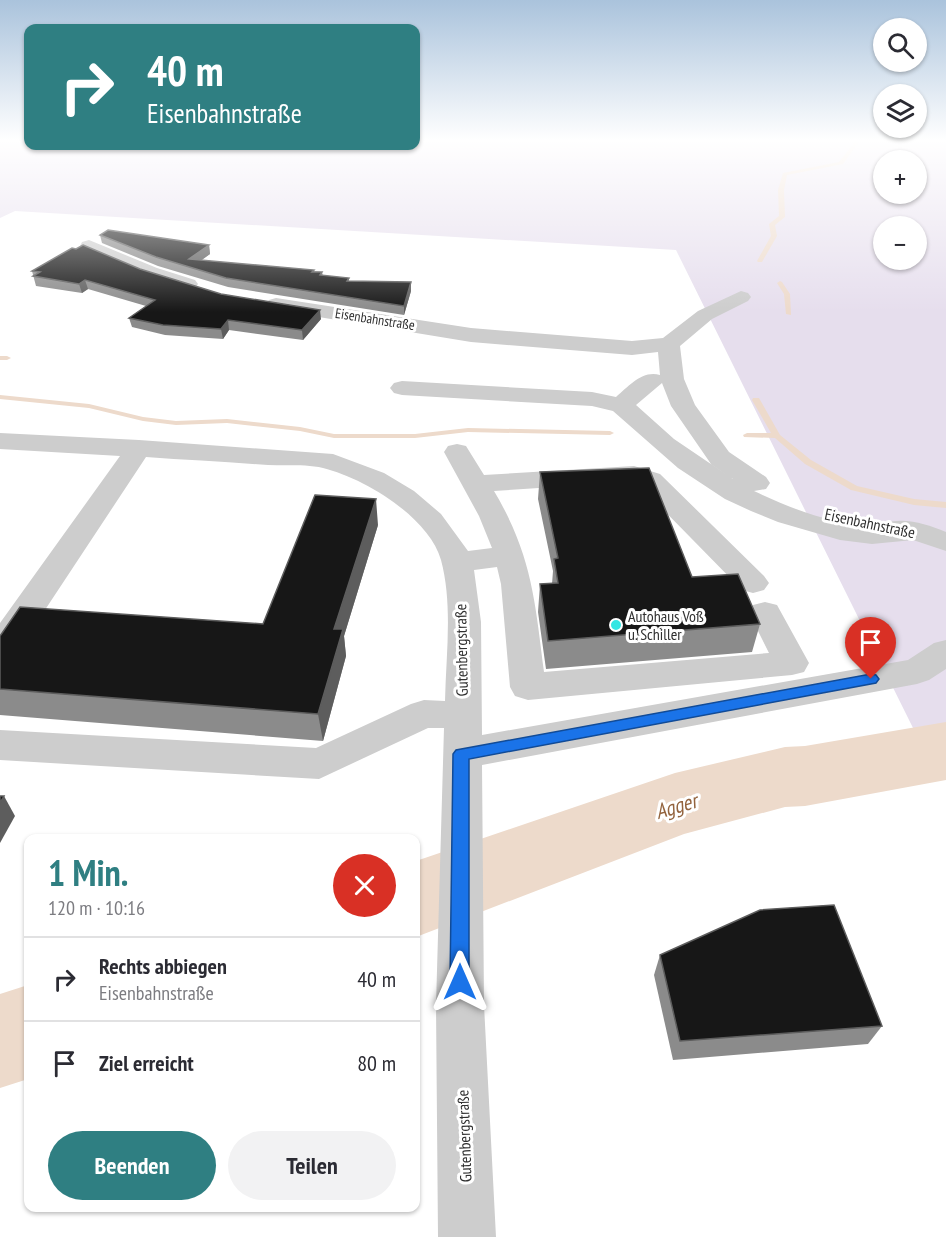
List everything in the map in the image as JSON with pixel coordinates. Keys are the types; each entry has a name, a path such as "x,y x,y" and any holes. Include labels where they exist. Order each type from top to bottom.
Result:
{"street":[{"path":"89,246 150,272 203,289"},
{"path":"670,352 705,315 741,297"},
{"name":"Eisenbahnstraße","path":"257,301 471,335 670,352 672,379 683,406 720,458 766,489 816,512 876,527 916,531 946,542"},
{"path":"621,405 652,380"},
{"path":"402,388 592,399 621,405 681,459 732,493 793,519 837,531 879,536 916,531"},
{"name":"Gutenbergstraße","path":"0,441 324,460 361,471 391,487 414,503 447,542 457,562 464,622 460,1005 467,1237"},
{"path":"0,646 25,614 139,448"},
{"path":"458,452 476,484 494,516 510,556 516,584 528,687 792,663 759,598 650,480 634,474 476,484"},
{"path":"457,562 510,556"},
{"path":"461,774 917,671 946,652"},
{"path":"0,745 319,764 424,714 462,715"}],"shaded area":[{"path":"0,197 873,197 873,204 927,204 927,197 946,197 946,739 916,734 676,250 15,211 0,218"}],"building":[{"path":"108,230 209,245 189,259 314,270 312,272 322,272 320,275 349,278 347,281 411,282 404,306 226,278 156,257 100,235"},
{"path":"83,245 140,269 221,294 320,310 302,330 228,320 221,329 163,325 129,318 155,300 85,280 79,284 33,276 40,272 32,271 72,248 76,249"},
{"path":"649,468 692,577 738,574 760,624 548,641 540,584 558,583 554,559 558,558 540,472"},
{"path":"315,495 376,499 334,629 343,629 318,714 0,689 0,636 20,607 263,624"},
{"path":"834,905 882,1026 680,1041 660,955 760,910"}],"waterway":[{"path":"760,261 774,236 772,224 782,217 781,197"},
{"path":"780,283 787,294 789,314"},
{"path":"0,358 7,358"},
{"path":"0,397 89,406 143,419 176,423 227,421 300,429 334,436 415,436 468,430 610,433"},
{"path":"756,400 777,436"},
{"path":"747,435 777,436"},
{"path":"777,436 808,462 854,488 914,502 946,505"},
{"name":"Agger","path":"420,898 675,805 785,777 805,776 946,751"},
{"name":"Agger","path":"0,1041 24,1033"}],"place":[{"name":"Autohaus Voß u. Schiller","path":"616,625"}],"route":[{"path":"460,982 461,754 871,679"}]}
